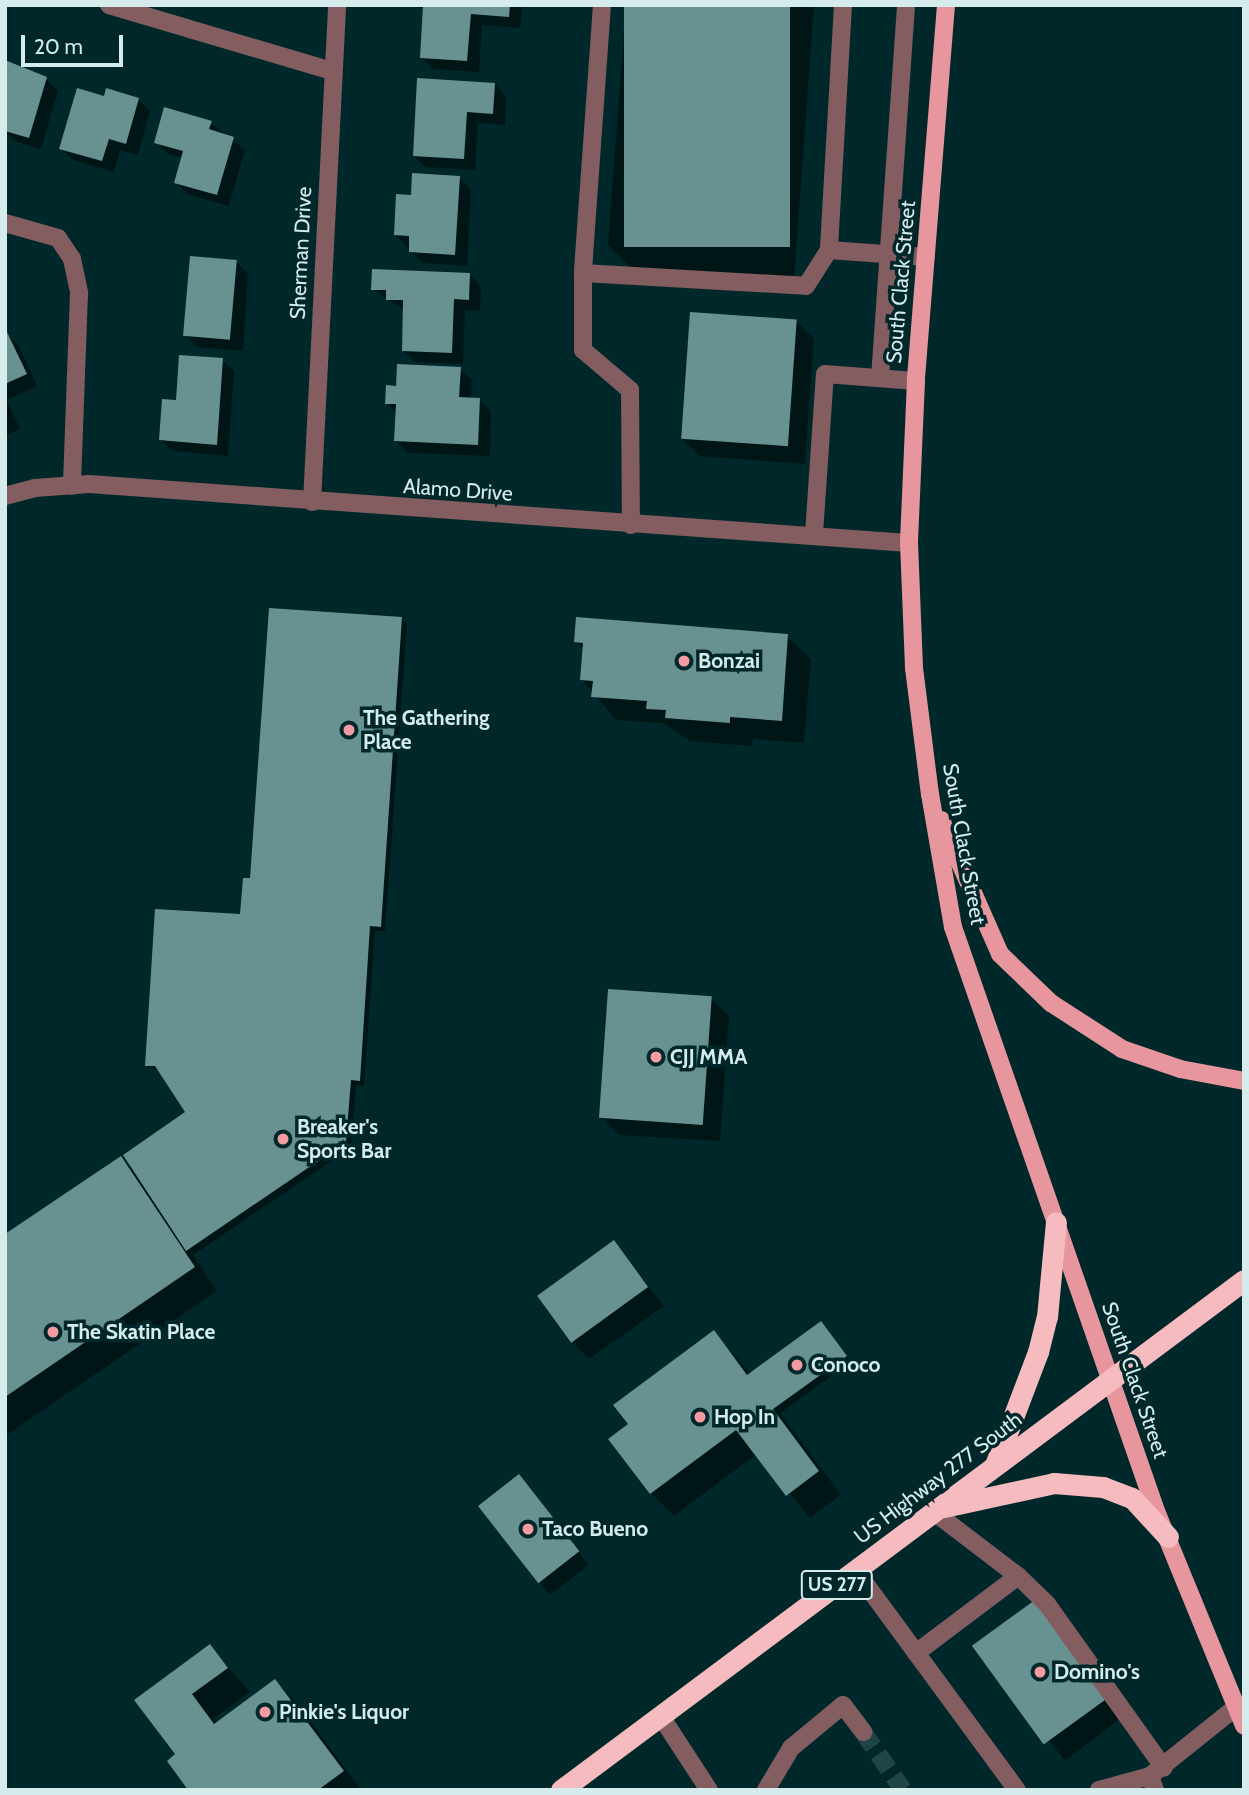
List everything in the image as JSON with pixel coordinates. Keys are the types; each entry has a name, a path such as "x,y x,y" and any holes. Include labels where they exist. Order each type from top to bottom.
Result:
{"highway":[{"path":"995,1465 1042,1339 1056,1222"},
{"name":"US Highway 277 South","path":"561,1790 662,1718 1110,1377 1244,1280"},
{"path":"936,1510 1055,1483 1103,1487 1132,1498 1168,1537"}],"main road":[{"name":"South Clack Street","path":"946,5 916,381 909,543 914,668 930,794 953,927 1168,1537 1244,1726"},
{"path":"930,794 1000,954 1051,1003 1122,1049 1180,1069 1244,1081"}],"street":[{"path":"109,5 332,71"},
{"name":"Sherman Drive","path":"312,502 337,5"},
{"path":"602,5 583,273 583,350 630,390 631,525"},
{"path":"583,273 806,286 829,250 843,5"},
{"path":"880,378 906,5"},
{"path":"5,223 58,238 72,259 79,293 72,485"},
{"path":"829,250 926,257"},
{"path":"814,534 825,374 916,381"},
{"name":"Alamo Drive","path":"5,496 72,485 631,525 814,534 909,543"},
{"path":"936,1510 1018,1576 1046,1604 1156,1778"},
{"path":"856,1571 1017,1790"},
{"path":"916,1653 1018,1576"},
{"path":"766,1790 791,1748 843,1705 863,1732"},
{"path":"1099,1790 1156,1778 1236,1707"},
{"path":"662,1718 709,1790"}],"building":[{"path":"423,5 510,5 509,17 471,14 467,61 420,58"},
{"path":"624,5 790,5 790,247 624,247"},
{"path":"5,60 47,77 29,138 5,131"},
{"path":"417,78 495,83 493,114 467,112 464,159 413,156"},
{"path":"77,88 104,96 106,88 139,98 126,144 109,139 102,161 59,149"},
{"path":"164,107 212,121 209,129 234,137 217,195 174,183 183,151 154,143"},
{"path":"412,173 460,176 455,255 409,252 409,236 394,235 396,194 411,195"},
{"path":"190,256 237,260 230,340 183,336"},
{"path":"372,269 470,273 469,300 454,299 452,353 402,351 403,300 386,300 386,290 371,290"},
{"path":"690,312 797,319 788,446 681,439"},
{"path":"7,332 27,374 5,384 5,333"},
{"path":"179,355 223,358 217,445 159,440 162,399 176,400"},
{"path":"397,364 461,367 459,397 480,398 478,445 394,441 396,404 385,404 386,385 396,386"},
{"path":"269,608 402,617 381,927 370,926 360,1081 351,1080 346,1142 186,1251 123,1155 185,1112 155,1066 145,1066 155,909 240,914 243,878 250,878"},
{"name":"Bonzai","path":"576,617 788,634 782,721 730,717 730,723 665,718 666,710 646,709 647,701 591,697 593,681 580,680 583,643 574,642"},
{"name":"CJJ MMA","path":"608,989 712,996 703,1125 599,1118"},
{"name":"The Skatin Place","path":"121,1156 195,1267 5,1397 5,1234"},
{"path":"614,1240 648,1287 571,1343 537,1296"},
{"name":"Hop In","path":"821,1321 847,1356 773,1409 819,1471 786,1496 736,1430 650,1494 608,1439 628,1424 613,1405 714,1330 747,1375"},
{"name":"Taco Bueno","path":"519,1474 579,1551 538,1583 478,1506"},
{"name":"Domino's","path":"1035,1600 1107,1699 1044,1745 972,1646"},
{"name":"Pinkie's Liquor","path":"210,1644 228,1668 192,1694 214,1724 275,1679 344,1771 318,1790 188,1790 167,1761 175,1754 134,1700"}],"tunnel":[{"path":"863,1732 903,1790"}],"place":[{"name":"Bonzai","path":"684,661"},
{"name":"The Gathering Place","path":"349,730"},
{"name":"CJJ MMA","path":"656,1057"},
{"name":"Breaker's Sports Bar","path":"283,1139"},
{"name":"The Skatin Place","path":"53,1332"},
{"name":"Conoco","path":"797,1365"},
{"name":"Hop In","path":"700,1417"},
{"name":"Taco Bueno","path":"528,1529"},
{"name":"Domino's","path":"1040,1672"},
{"name":"Pinkie's Liquor","path":"265,1712"}]}
